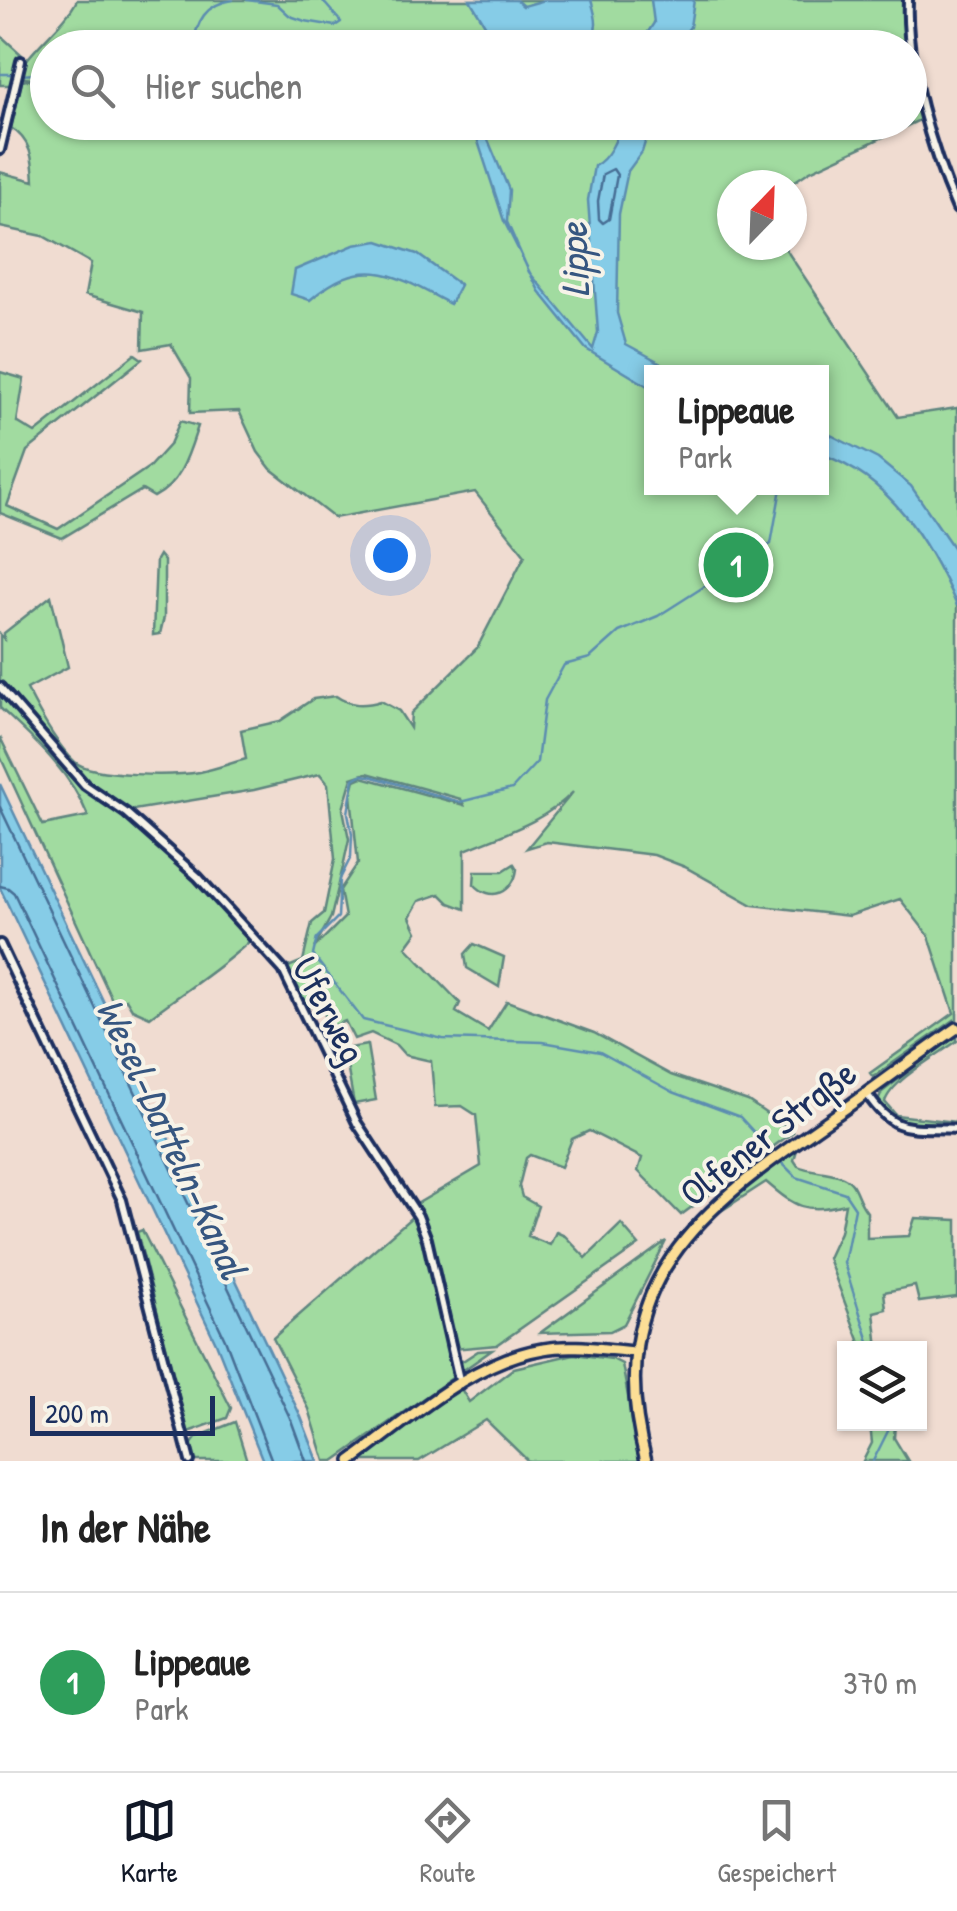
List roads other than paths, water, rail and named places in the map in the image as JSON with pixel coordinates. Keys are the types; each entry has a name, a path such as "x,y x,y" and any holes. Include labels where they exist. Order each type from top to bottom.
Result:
{"main road":[{"name":"Olfener Straße","path":"646,1461 635,1400 636,1352 650,1296 686,1236 742,1181 957,1028"},
{"path":"351,1461 460,1384 496,1364 546,1348 568,1346 636,1352"}],"street":[{"path":"908,0 909,30"},
{"path":"0,150 21,60"},
{"path":"927,120 938,167 957,209"},
{"name":"Uferweg","path":"0,688 85,785 126,813 198,877 284,970 357,1123 418,1216 428,1238 460,1384"},
{"path":"0,944 122,1200 190,1461"},
{"path":"866,1094 882,1116 896,1126 957,1129"}],"water":[{"path":"470,0 516,0 523,6 545,0 591,0 596,19 595,30 488,30"},
{"path":"651,0 694,0 688,30 649,30 654,23"},
{"path":"478,140 488,140 509,190 507,222 525,264 504,221"},
{"path":"615,140 646,140 628,171 619,214 617,313 626,344 665,365 644,365 644,384 586,349 530,274 593,349 598,332 588,200 594,166 604,159"},
{"path":"378,241 417,254 460,285 450,304 412,284 379,273 347,277 310,300 291,294 295,270 354,245"},
{"path":"829,434 878,459 911,486 957,553 957,606 934,558 904,515 887,496 846,465 829,458"},
{"path":"0,784 301,1417 318,1461 263,1461 216,1343 0,888"}],"waterway":[{"path":"197,30 209,10 233,0"},
{"path":"247,0 277,4 290,16 335,26 341,22 322,0"},
{"path":"0,74 13,74"},
{"path":"21,75 30,74"},
{"path":"772,1152 740,1117 673,1092 600,1052 543,1042 443,1039 363,1020 313,955 317,938 338,917 340,879 351,857 348,813 354,779 370,776 460,802 512,789 537,762 545,700 564,665 590,658 619,632 658,616 771,544 780,495"},
{"path":"780,1161 796,1177 845,1193 855,1208 844,1263 869,1341"},
{"path":"873,1461 888,1431"}],"place":[{"name":"Lippeaue","path":"736,565"}],"water label":[{"name":"Lippe","path":"574,260"},
{"name":"Wesel-Datteln-Kanal","path":"172,1138"}]}
